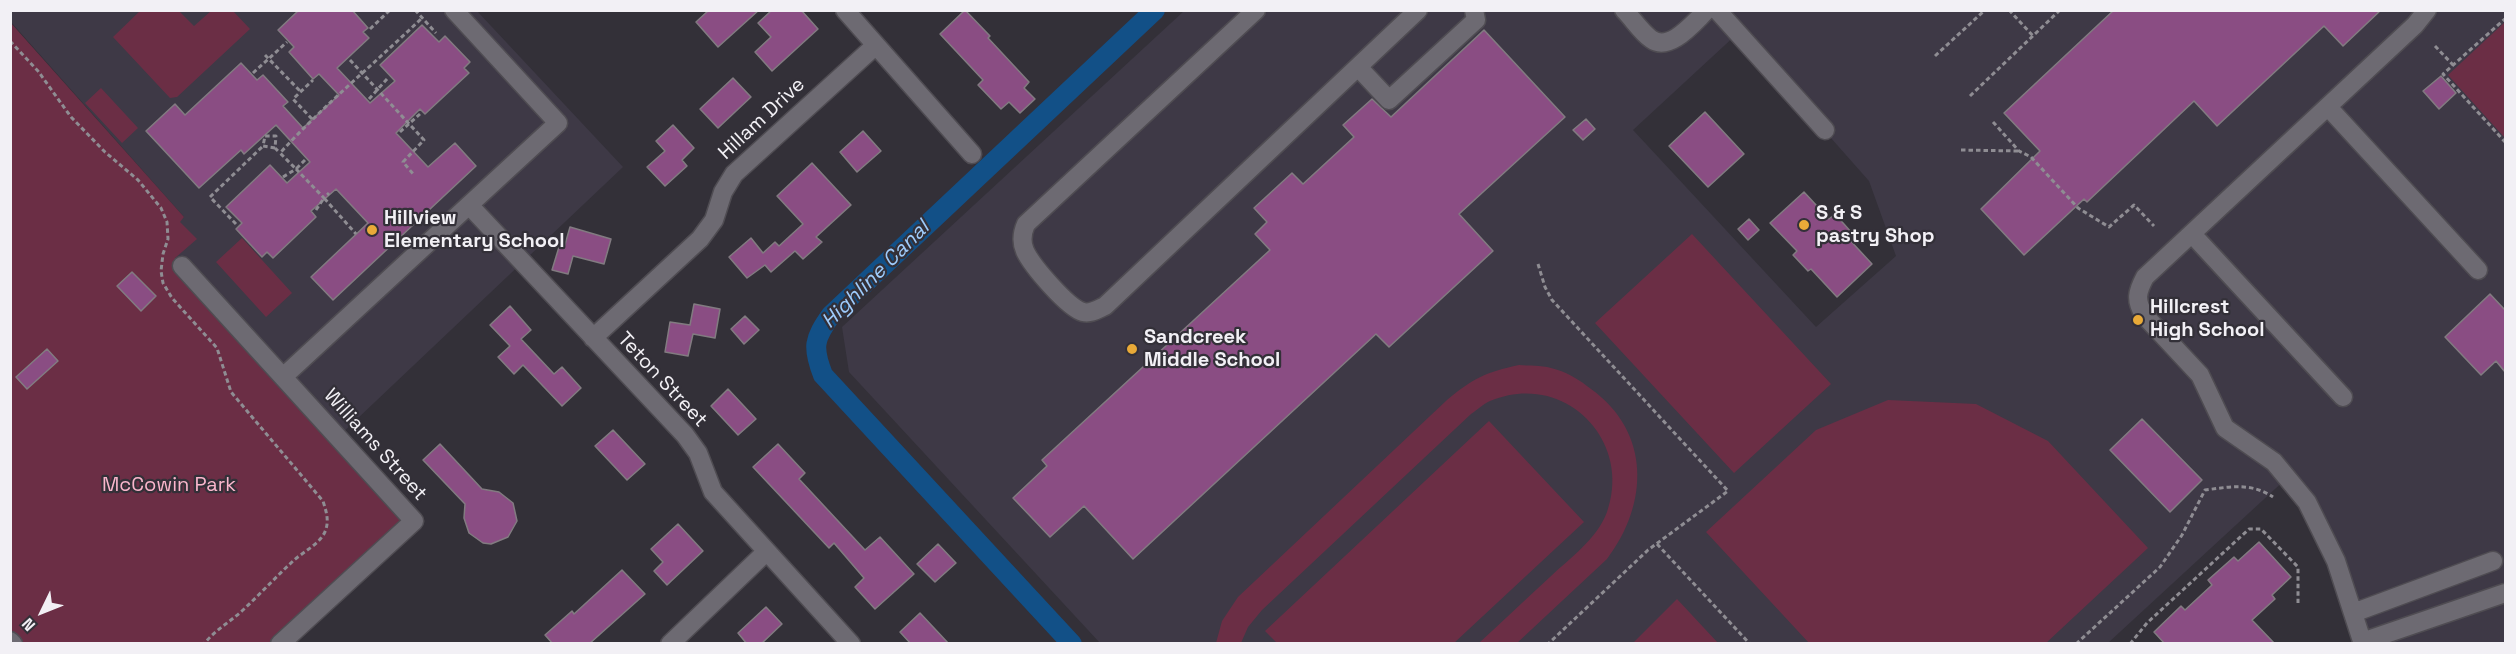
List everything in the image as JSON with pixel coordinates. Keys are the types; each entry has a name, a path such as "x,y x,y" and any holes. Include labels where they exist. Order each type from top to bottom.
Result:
{"street":[{"path":"283,377 558,123 454,10"},
{"path":"845,10 972,154"},
{"path":"1256,10 1026,224 1022,232 1024,249 1032,262 1072,306 1084,312 1094,312 1105,306 1418,10"},
{"path":"1358,67 1389,100 1476,20 1474,10"},
{"path":"1624,10 1652,40 1661,43 1679,36 1707,10"},
{"path":"1717,10 1825,130"},
{"path":"2427,10 2415,25 2145,278 2138,291 2137,304 2144,315 2200,375 2225,428 2274,462 2307,502 2336,561 2363,643 2505,593"},
{"name":"Hillam Drive","path":"593,338 700,239 714,220 723,192 734,174 876,45"},
{"path":"2328,107 2478,270"},
{"name":"Teton Street","path":"470,205 685,435 698,453 713,492 851,644"},
{"path":"2192,234 2343,397"},
{"name":"Williams Street","path":"182,266 414,521 280,644"},
{"path":"670,644 766,552"},
{"path":"2353,614 2493,561"}],"path":[{"path":"370,29 390,10"},
{"path":"415,10 436,33"},
{"path":"1935,56 1985,10"},
{"path":"2009,10 2033,36"},
{"path":"1970,96 2060,10"},
{"path":"280,153 312,119 422,18"},
{"path":"2505,18 2443,74 2505,143"},
{"path":"10,41 38,71 77,123 105,152 138,180 161,208 167,222 168,239 162,263 163,283 172,298 218,348 231,392 323,501 328,516 326,530 321,539 295,560 240,613 220,626 204,644"},
{"path":"253,73 286,42"},
{"path":"2435,46 2452,65"},
{"path":"265,55 301,92"},
{"path":"350,60 424,140 403,162 414,175"},
{"path":"369,99 387,79"},
{"path":"312,119 293,99 313,80"},
{"path":"400,132 420,114"},
{"path":"1993,122 2019,151 2031,157 2078,208 2109,227 2134,205 2154,226"},
{"path":"236,224 210,197 262,146 266,136 276,136 275,148"},
{"path":"262,146 275,148 356,234"},
{"path":"1961,150 2019,151"},
{"path":"283,177 305,160"},
{"path":"316,210 329,193"},
{"path":"1538,264 1545,287 1552,300 1728,491 1657,543 1548,644"},
{"path":"2076,644 2160,567 2182,535 2205,489 2245,485 2273,496"},
{"path":"2130,644 2147,623 2248,529 2261,529 2298,567 2298,603"},
{"path":"1657,543 1750,644"}],"shaded area":[{"name":"Hillview Elementary School","path":"10,11 477,11 623,167 338,437 175,258 180,221 184,217 11,22"},
{"name":"Hillcrest High School","path":"1184,11 2505,11 2505,643 2363,643 2336,561 2288,477 2108,643 1100,643 849,372 842,327","holes":["1738,33 1869,181 1896,256 1816,327 1633,130"]}],"green space":[{"path":"141,10 179,11 194,26 211,11 233,11 250,29 177,97 170,98 113,37"},
{"name":"McCowin Park","path":"10,22 184,217 180,222 197,239 175,258 414,521 280,643 11,643"},
{"path":"2505,22 2505,138 2448,75"},
{"path":"101,88 138,128 122,143 85,103"},
{"path":"1692,234 1831,384 1734,473 1595,323"},
{"path":"242,238 292,293 266,317 216,262"},
{"path":"1519,365 1543,366 1572,376 1611,406 1625,426 1634,447 1637,469 1636,492 1631,515 1621,538 1607,559 1517,643 1479,643 1597,531 1607,512 1612,485 1610,460 1601,437 1586,418 1566,403 1543,395 1517,394 1482,405 1262,610 1248,627 1241,643 1216,643 1222,621 1238,597 1447,400 1480,377"},
{"path":"1888,400 1976,404 2048,441 2148,548 2046,643 1809,643 1706,532 1816,430"},
{"path":"1489,421 1584,522 1454,643 1277,643 1265,631"},
{"path":"1677,599 1718,643 1633,643"}],"building":[{"path":"299,10 352,10 368,28 363,32 369,38 337,68 370,103 395,81 380,65 422,25 439,42 445,36 470,62 464,68 469,73 425,114 420,109 396,133 428,167 455,143 476,166 333,300 311,277 368,223 336,189 311,211 316,217 273,258 267,252 262,257 236,229 242,223 226,207 270,165 287,183 310,162 276,125 244,154 241,150 199,188 146,131 175,104 185,115 241,63 257,80 263,75 288,102 283,106 303,128 339,95 319,74 313,79 289,52 294,47 278,30"},
{"path":"709,10 759,10 718,47 696,22"},
{"path":"772,10 801,10 818,29 772,71 755,52 771,37 758,23"},
{"path":"965,10 1029,82 1024,88 1035,99 1020,113 1009,102 1001,109 978,85 983,80 940,34"},
{"path":"2114,10 2381,10 2343,46 2324,26 2217,126 2194,101 2087,202 2084,199 2024,255 1981,209 2040,151 2004,113"},
{"path":"1484,30 1565,117 1459,214 1493,251 1389,347 1376,334 1133,559 1084,506 1050,537 1013,498 1047,466 1042,460 1270,250 1255,234 1267,222 1254,208 1292,173 1303,184 1354,137 1343,125 1372,99 1391,117"},
{"path":"2441,76 2456,93 2439,109 2423,91"},
{"path":"733,78 751,97 718,128 700,109"},
{"path":"1705,112 1744,154 1708,187 1669,146"},
{"path":"1586,119 1595,129 1583,140 1573,130"},
{"path":"673,125 694,148 682,160 687,166 665,186 647,167 665,151 656,141"},
{"path":"863,131 881,151 857,172 840,152"},
{"path":"812,163 851,205 816,237 822,242 803,259 795,251 771,272 765,265 747,278 729,257 751,238 763,253 775,242 779,246 803,224 777,196"},
{"path":"1804,192 1829,219 1835,214 1852,233 1847,237 1872,264 1837,297 1811,269 1808,271 1793,255 1797,251 1770,223"},
{"path":"1749,219 1759,230 1748,240 1738,229"},
{"path":"570,227 611,239 604,264 573,256 568,274 552,270 559,247 564,248"},
{"path":"132,272 156,296 141,311 117,286"},
{"path":"2490,294 2505,310 2505,372 2496,361 2481,375 2445,337"},
{"path":"694,304 720,309 715,338 693,334 688,356 665,352 670,322 690,325"},
{"path":"510,306 531,330 521,339 554,374 562,367 581,388 562,406 523,365 514,374 498,357 510,346 490,325"},
{"path":"745,316 759,330 744,344 731,329"},
{"path":"47,349 58,361 27,389 16,377"},
{"path":"728,389 756,419 738,435 711,406"},
{"path":"2142,419 2202,480 2170,512 2110,450"},
{"path":"613,430 645,464 627,480 595,446"},
{"path":"440,444 482,489 499,492 513,503 517,521 508,537 491,544 483,543 469,533 464,518 465,504 423,460"},
{"path":"778,444 805,473 799,479 865,550 880,537 914,574 875,609 855,587 864,578 834,543 829,548 753,467"},
{"path":"678,524 703,551 667,585 654,571 663,562 651,549"},
{"path":"2259,542 2291,577 2272,595 2275,599 2252,620 2275,644 2165,644 2154,632 2181,606 2185,610 2212,585 2208,580 2234,557 2238,561"},
{"path":"938,544 956,563 935,582 917,564"},
{"path":"622,570 645,594 589,644 553,644 545,635 572,611 574,614"},
{"path":"766,607 782,624 761,644 747,644 738,633"},
{"path":"920,613 949,644 911,644 900,632"}],"waterway":[{"name":"Highline Canal","path":"1072,644 823,375 817,357 816,344 831,315 1155,10"}],"place":[{"name":"S & S pastry Shop","path":"1804,225"},
{"name":"Hillview Elementary School","path":"372,230"},
{"name":"Hillcrest High School","path":"2138,320"},
{"name":"Sandcreek Middle School","path":"1132,349"}]}
